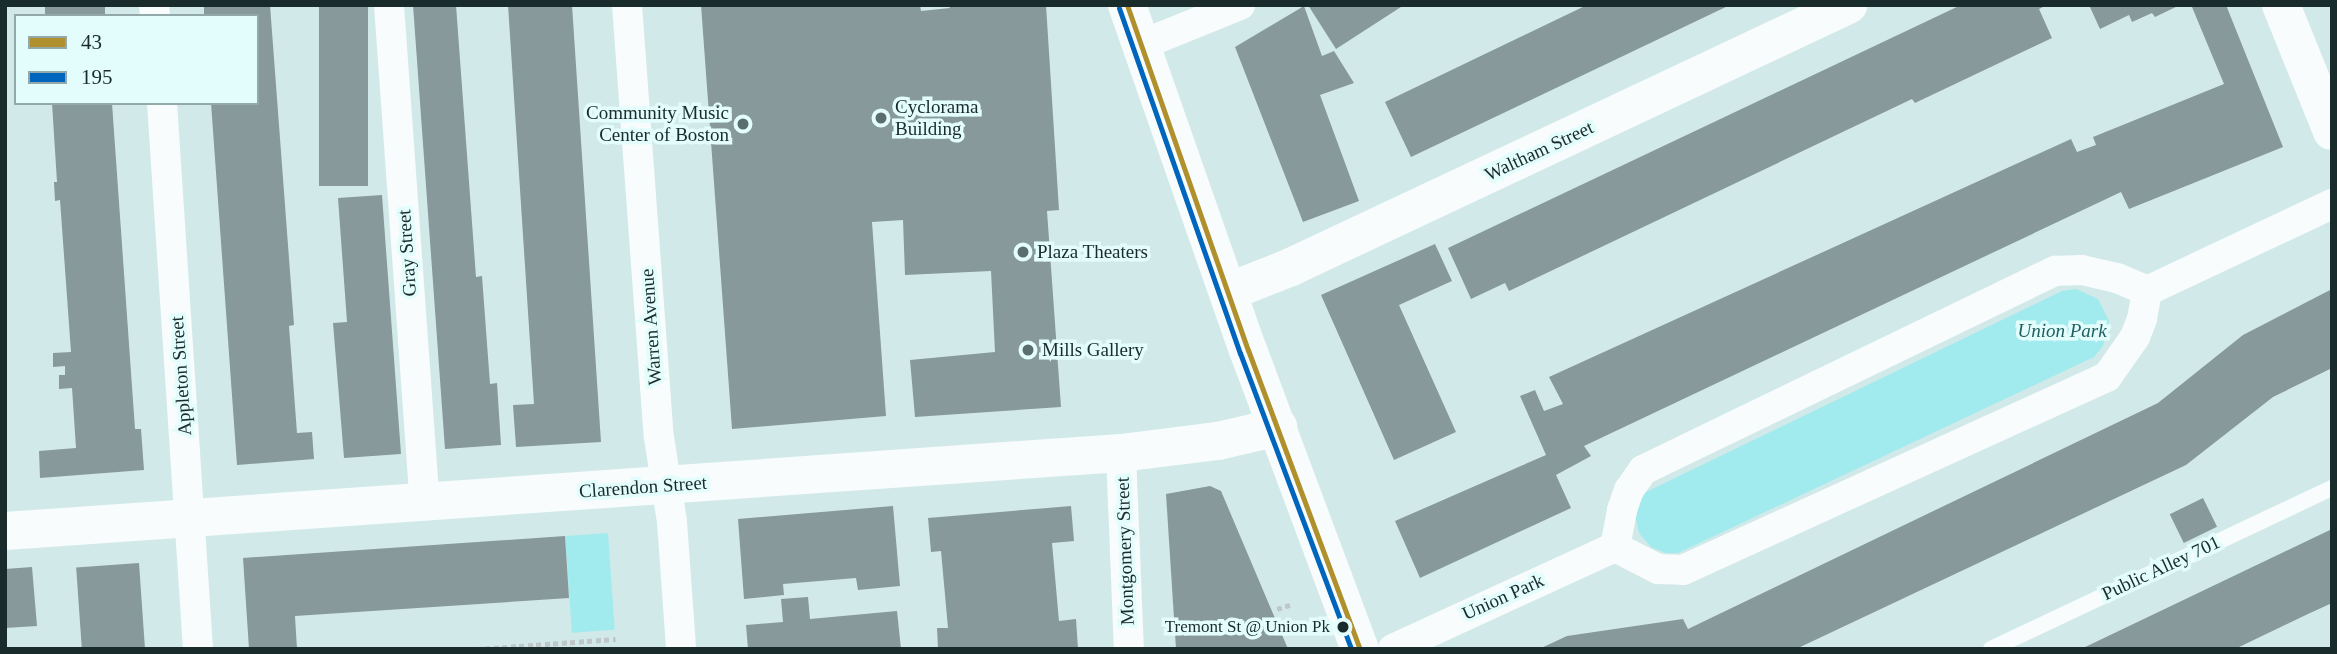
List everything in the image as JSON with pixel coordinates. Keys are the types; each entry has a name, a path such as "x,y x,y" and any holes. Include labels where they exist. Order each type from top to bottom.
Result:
{"main road":[{"path":"1127,5 1228,292 1360,649"},
{"name":"Waltham Street","path":"1228,292 1291,267 1847,5"},
{"path":"2281,5 2332,131"},
{"name":"Clarendon Street","path":"5,531 1121,453 1218,441 1278,427"}],"street":[{"name":"Gray Street","path":"389,5 425,502"},
{"name":"Warren Avenue","path":"627,5 659,437 672,522 681,649"},
{"path":"1141,45 1240,5"},
{"name":"Appleton Street","path":"162,105 198,649"},
{"path":"2147,291 2142,319 2135,337 2108,377 1683,570 1658,569 1615,547 1629,490 1643,470 2042,277 2055,271 2082,270 2117,278 2147,291 2332,204"},
{"name":"Montgomery Street","path":"1121,453 1129,649"},
{"name":"Union Park","path":"1393,649 1615,547"}],"lane":[{"name":"Public Alley 701","path":"1991,649 2332,488"}],"path":[{"path":"1277,609 1292,604"},
{"path":"477,649 616,639"}],"green space":[{"name":"Union Park","path":"2076,289 2098,299 2109,321 2103,346 2094,357 1678,553 1666,553 1651,547 1639,533 1635,515 1644,493 2062,291"},
{"path":"608,533 615,630 572,633 565,536"}],"building":[{"path":"45,5 105,5 105,14 45,14"},
{"path":"204,5 270,5 294,325 289,326 297,433 312,432 314,459 237,465 211,105 259,105 259,14 204,14"},
{"path":"319,5 368,5 368,186 319,186"},
{"path":"413,5 456,5 476,277 482,276 490,384 497,383 501,445 445,449"},
{"path":"508,5 572,5 601,442 516,447 513,405 534,404"},
{"path":"701,5 920,5 921,11 950,8 948,5 1046,5 1059,210 1047,211 1061,407 915,417 910,360 995,352 991,271 905,275 903,220 872,222 886,416 732,429"},
{"path":"1308,5 1404,5 1336,49"},
{"path":"1587,5 1730,5 1411,157 1385,102"},
{"path":"1961,5 2047,5 2039,9 2052,38 1915,103 1912,99 1509,291 1505,283 1471,299 1448,248"},
{"path":"2089,5 2180,5 2155,17 2152,13 2132,22 2129,15 2100,29"},
{"path":"2226,5 2283,147 2129,209 2121,192 1584,446 1591,456 1556,475 1571,508 1420,578 1395,521 1546,455 1520,396 1535,390 1544,411 1563,404 1549,377 2071,139 2077,152 2096,145 2093,137 2224,84 2192,7"},
{"path":"1304,6 1322,56 1334,51 1354,83 1320,95 1359,201 1303,222 1235,47"},
{"path":"52,105 112,105 135,429 141,429 144,470 40,478 39,451 76,448 72,388 59,389 59,375 65,375 65,366 53,367 53,353 71,352 60,200 55,201 54,182 57,182"},
{"path":"382,195 401,454 344,458 333,323 347,322 338,198"},
{"path":"1435,244 1452,281 1399,305 1456,432 1394,460 1321,295"},
{"path":"2332,289 2332,368 2273,397 2186,465 1796,649 1539,649 1567,636 1683,619 1688,629 2158,403 2243,335"},
{"path":"1210,486 1221,491 1288,649 1176,649 1166,494"},
{"path":"2203,498 2217,527 2184,543 2170,514"},
{"path":"893,506 900,586 858,590 856,578 783,584 784,595 744,599 738,519"},
{"path":"1071,506 1074,541 1052,543 1059,621 1076,619 1078,649 938,649 937,628 948,628 941,551 931,552 928,518"},
{"path":"2332,529 2332,603 2235,649 2081,649"},
{"path":"565,536 569,598 295,616 297,649 249,649 243,558"},
{"path":"139,563 145,649 82,649 76,567"},
{"path":"32,567 37,626 5,628 5,569"},
{"path":"808,597 810,619 897,611 901,649 748,649 746,625 783,622 781,599"}],"transit line":[{"name":"43","path":"1127,5 1248,350 1360,649"},
{"name":"195","path":"1119,8 1240,353 1351,649"}],"place":[{"name":"Cyclorama Building","path":"881,118"},
{"name":"Community Music Center of Boston","path":"743,124"},
{"name":"Plaza Theaters","path":"1023,252"},
{"name":"Mills Gallery","path":"1028,350"},
{"name":"Tremont St @ Union Pk","path":"1343,627"}]}
